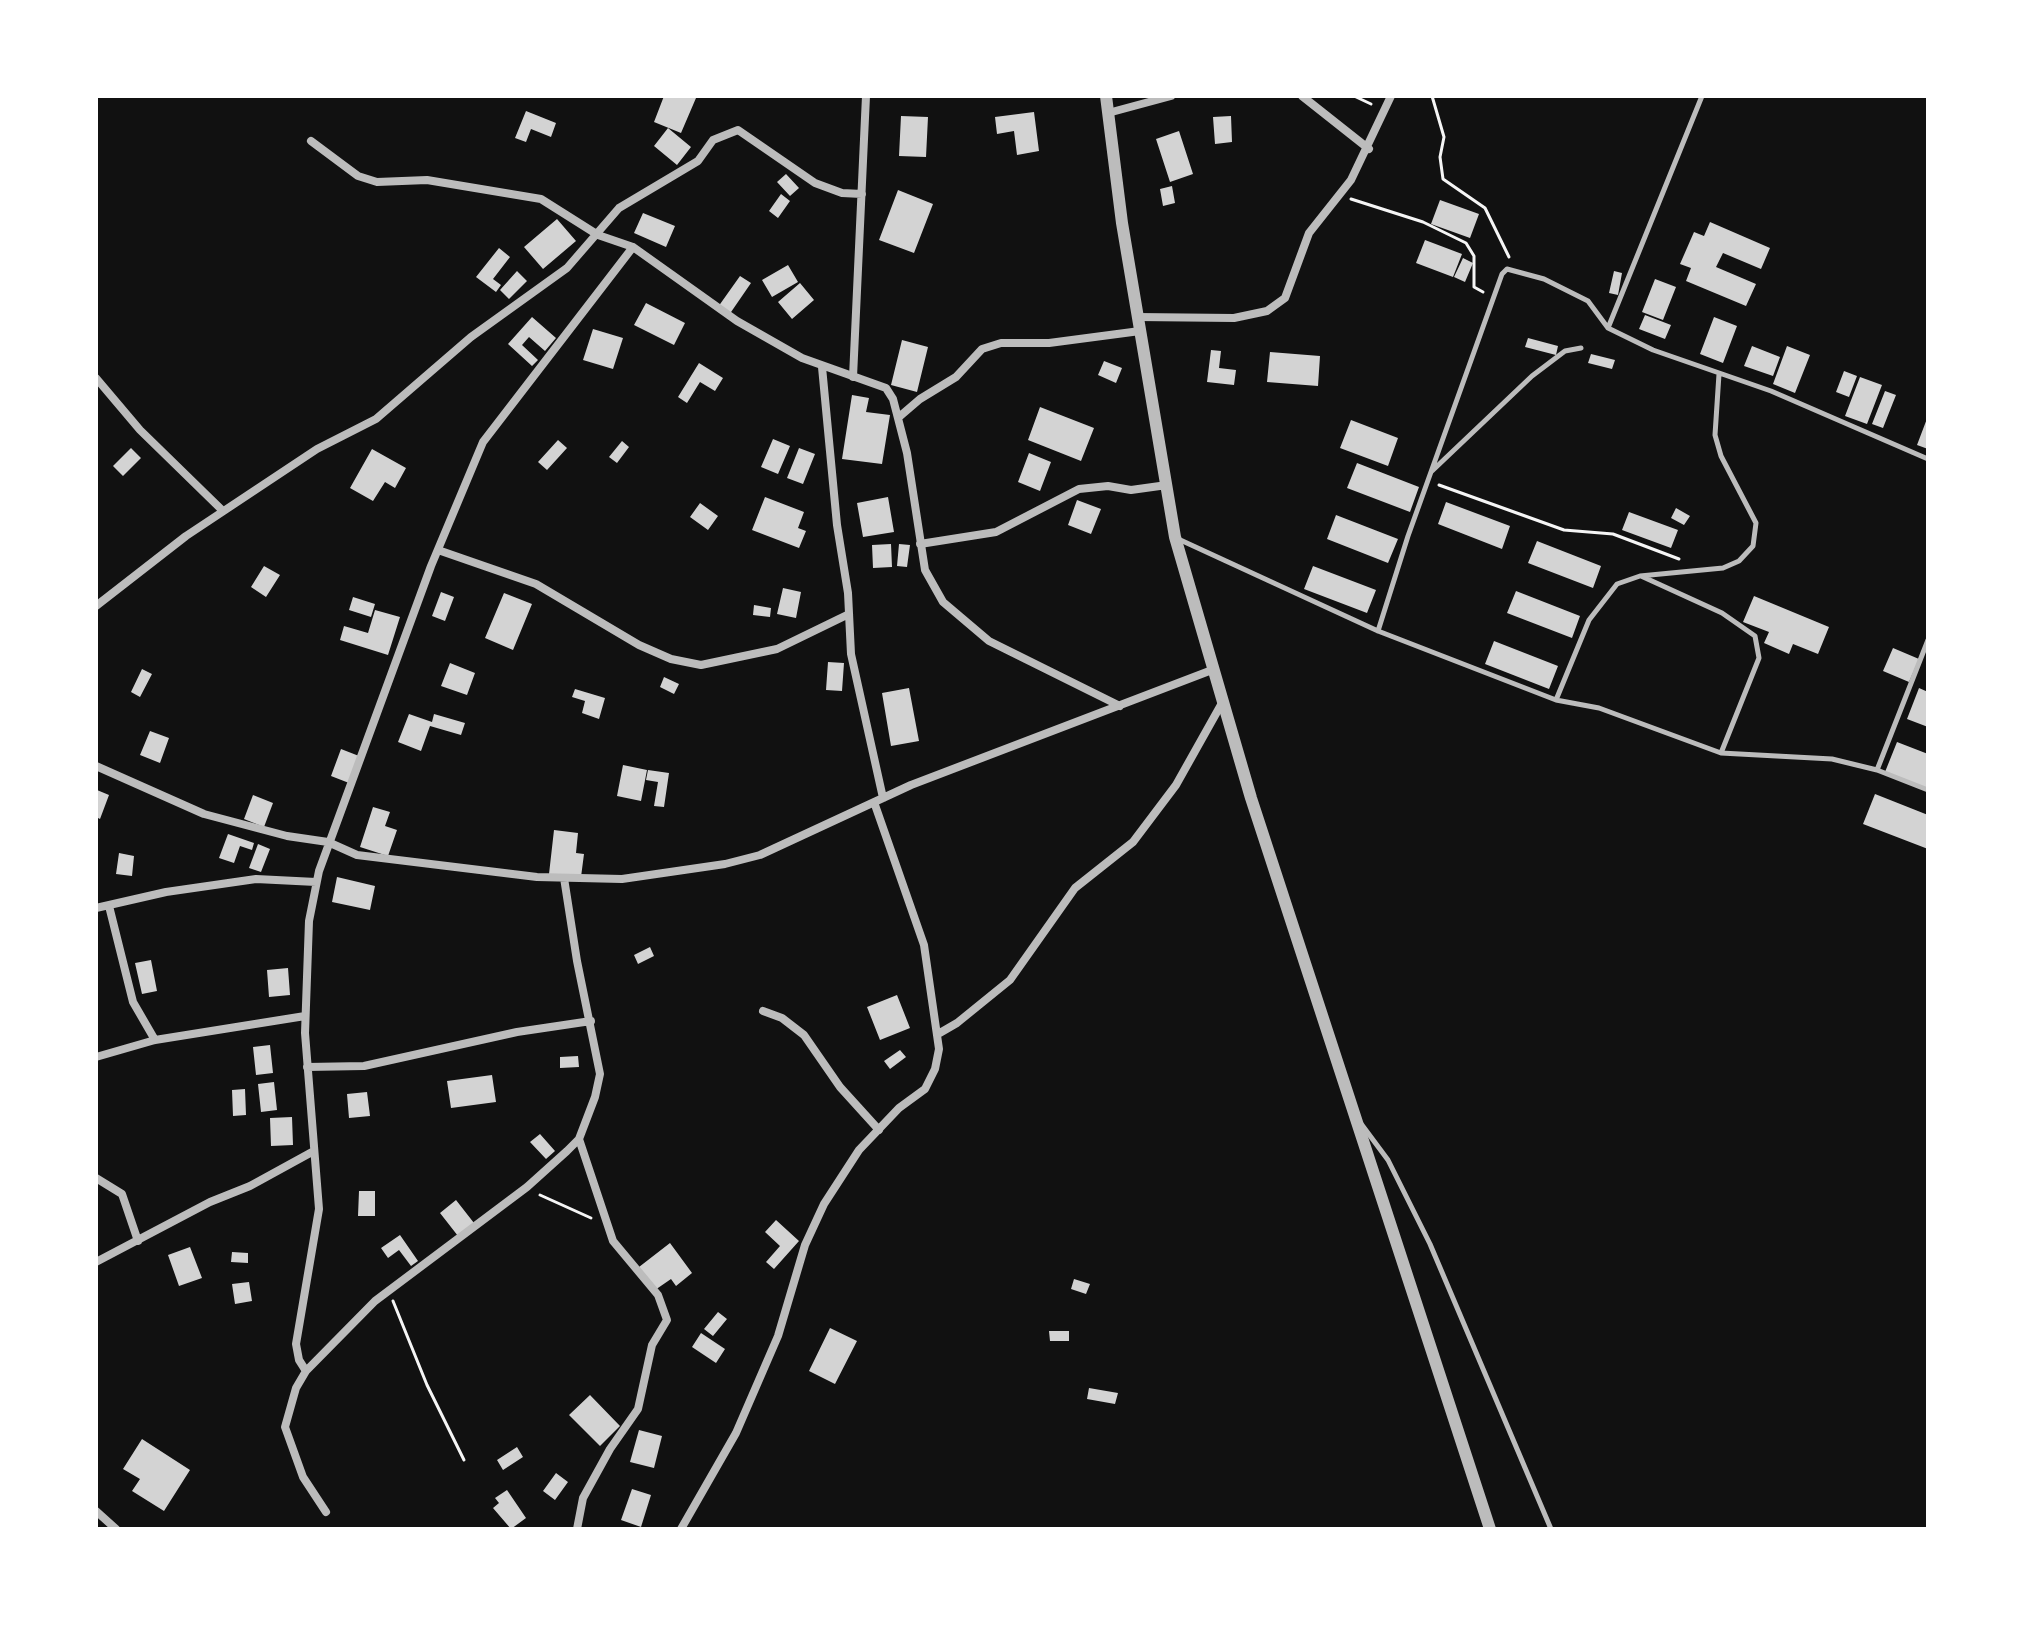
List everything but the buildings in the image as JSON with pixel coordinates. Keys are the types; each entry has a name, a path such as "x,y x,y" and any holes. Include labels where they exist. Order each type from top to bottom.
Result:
{"street":[{"path":"853,377 866,96"},
{"path":"1106,96 1137,317 1175,537 1222,703 1490,1529"},
{"path":"1108,113 1171,96"},
{"path":"1302,96 1369,149"},
{"path":"1137,317 1234,318 1267,311 1285,298 1309,233 1340,196 1369,149 1391,96"},
{"path":"96,606 223,511 317,449 376,419 471,337 567,268 619,208 698,161 713,140 738,130 815,183 842,193 862,194"},
{"path":"311,141 358,176 377,182 427,180 541,199 598,235 633,247 737,321 822,367 886,388 899,417 925,570 943,602 989,641 1120,706"},
{"path":"306,1371 299,1360 296,1344 319,1209 312,1152 305,1016 309,921 316,882 328,842 438,550 483,442 633,247"},
{"path":"899,417 956,377 982,349 1001,343 1049,343 1140,331"},
{"path":"681,1529 736,1433 778,1336 805,1245 824,1204 859,1150 925,1089 935,1069 938,1034 924,945 879,800 851,654 822,367"},
{"path":"96,378 140,430 223,511"},
{"path":"920,544 996,532 1079,489 1108,486 1131,490 1167,485"},
{"path":"438,550 536,584 639,645 671,659 701,665 777,649 849,614"},
{"path":"96,766 204,814 287,836 328,842 357,855 564,878 622,879 725,864 760,855 879,800 1212,670"},
{"path":"938,1034 957,1023 1010,980 1075,888 1133,842 1176,785 1222,703"},
{"path":"326,1512 303,1477 285,1427 296,1388 306,1371 388,1291 527,1187 579,1139 600,1074 564,878"},
{"path":"96,908 166,892 256,879 316,882"},
{"path":"109,906 133,1002 155,1040"},
{"path":"763,1011 782,1018 804,1035 840,1087 879,1130"},
{"path":"96,1057 155,1040 305,1016"},
{"path":"307,1067 339,1069 364,1066 517,1032 591,1021"},
{"path":"577,1529 583,1498 610,1449 638,1409 652,1345 667,1320 658,1295 636,1272 610,1230 579,1139"},
{"path":"96,1262 312,1152"},
{"path":"96,1178 122,1194 138,1241"},
{"path":"97,1514 116,1529"}],"lane":[{"path":"1608,328 1702,96"},
{"path":"1378,631 1431,472 1502,274 1507,269 1515,269 1588,301 1608,328 1653,350 1771,391 1928,459"},
{"path":"1431,472 1532,376 1565,351 1581,348"},
{"path":"1556,700 1589,620 1617,584 1640,576 1707,570 1739,561 1753,546 1756,523 1721,456 1715,435 1719,374"},
{"path":"1175,537 1378,631 1556,700 1599,708 1721,753 1832,759 1877,770 1928,790"},
{"path":"1640,576 1722,613 1755,636 1759,658 1721,753"},
{"path":"1877,770 1928,640"},
{"path":"1357,1118 1388,1160 1430,1244 1551,1529"}],"path":[{"path":"1354,96 1385,111"},
{"path":"1432,96 1444,137 1440,157 1443,179 1485,208 1515,269"},
{"path":"1340,196 1423,222 1466,243 1474,256 1474,287 1495,297"},
{"path":"1428,481 1564,530 1631,539 1707,570"},
{"path":"527,1187 610,1230"},
{"path":"388,1291 419,1358 427,1385 464,1460"}]}
